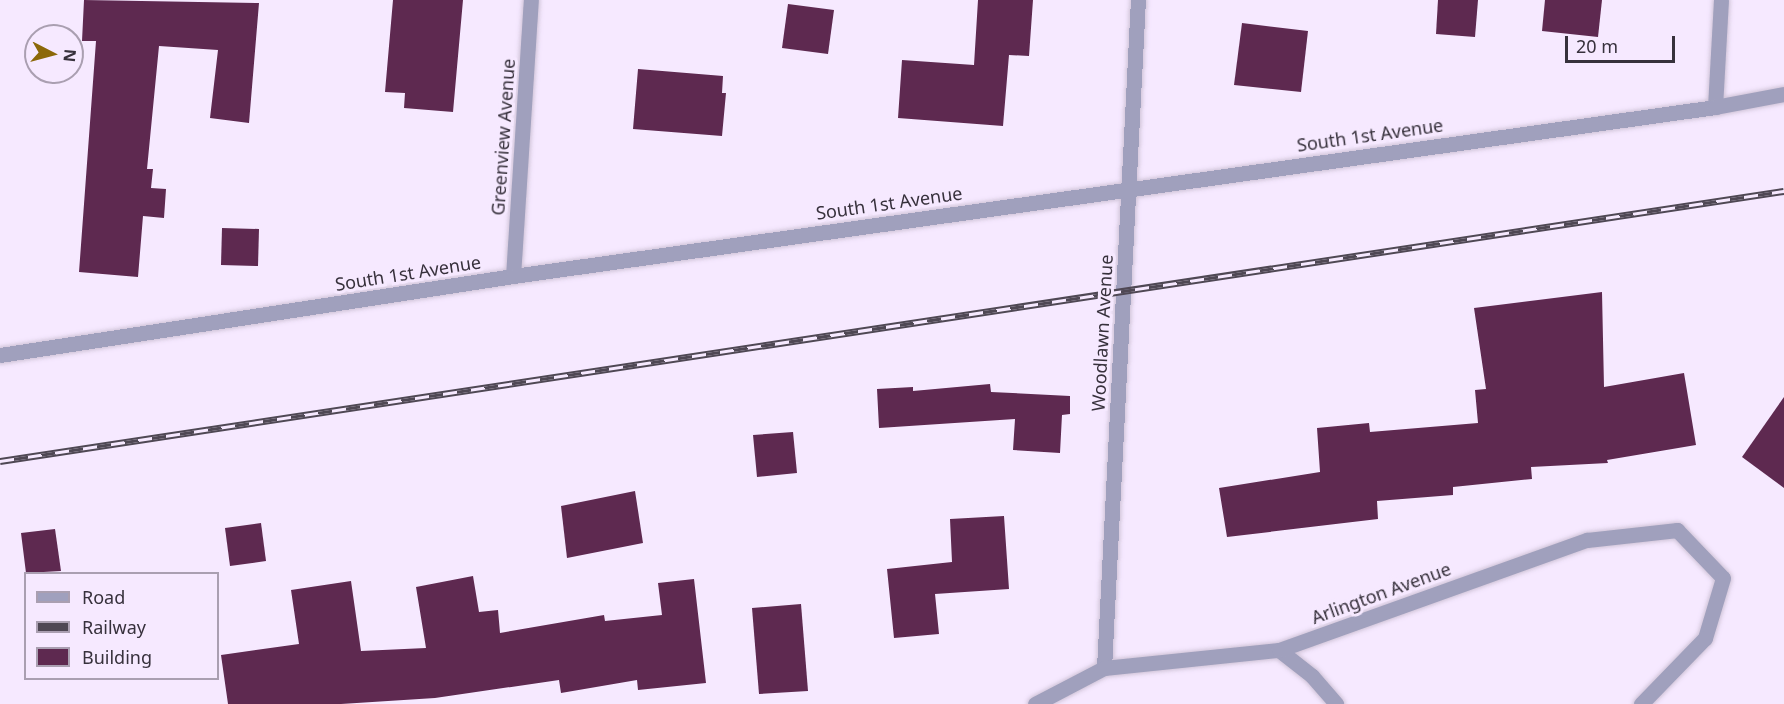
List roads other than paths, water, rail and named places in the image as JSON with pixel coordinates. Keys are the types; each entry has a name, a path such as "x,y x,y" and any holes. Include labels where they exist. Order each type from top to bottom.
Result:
{"street":[{"name":"Greenview Avenue","path":"513,276 531,0"},
{"name":"Woodlawn Avenue","path":"1104,668 1138,0"},
{"path":"1715,107 1721,0"},
{"name":"South 1st Avenue","path":"0,355 513,276 1715,107 1784,94"},
{"name":"Arlington Avenue","path":"1035,704 1104,668 1279,650 1587,540 1677,530 1723,578 1705,638 1641,704"},
{"path":"1279,650 1312,676 1336,704"}],"railway":[{"path":"0,461 1784,191"}]}
